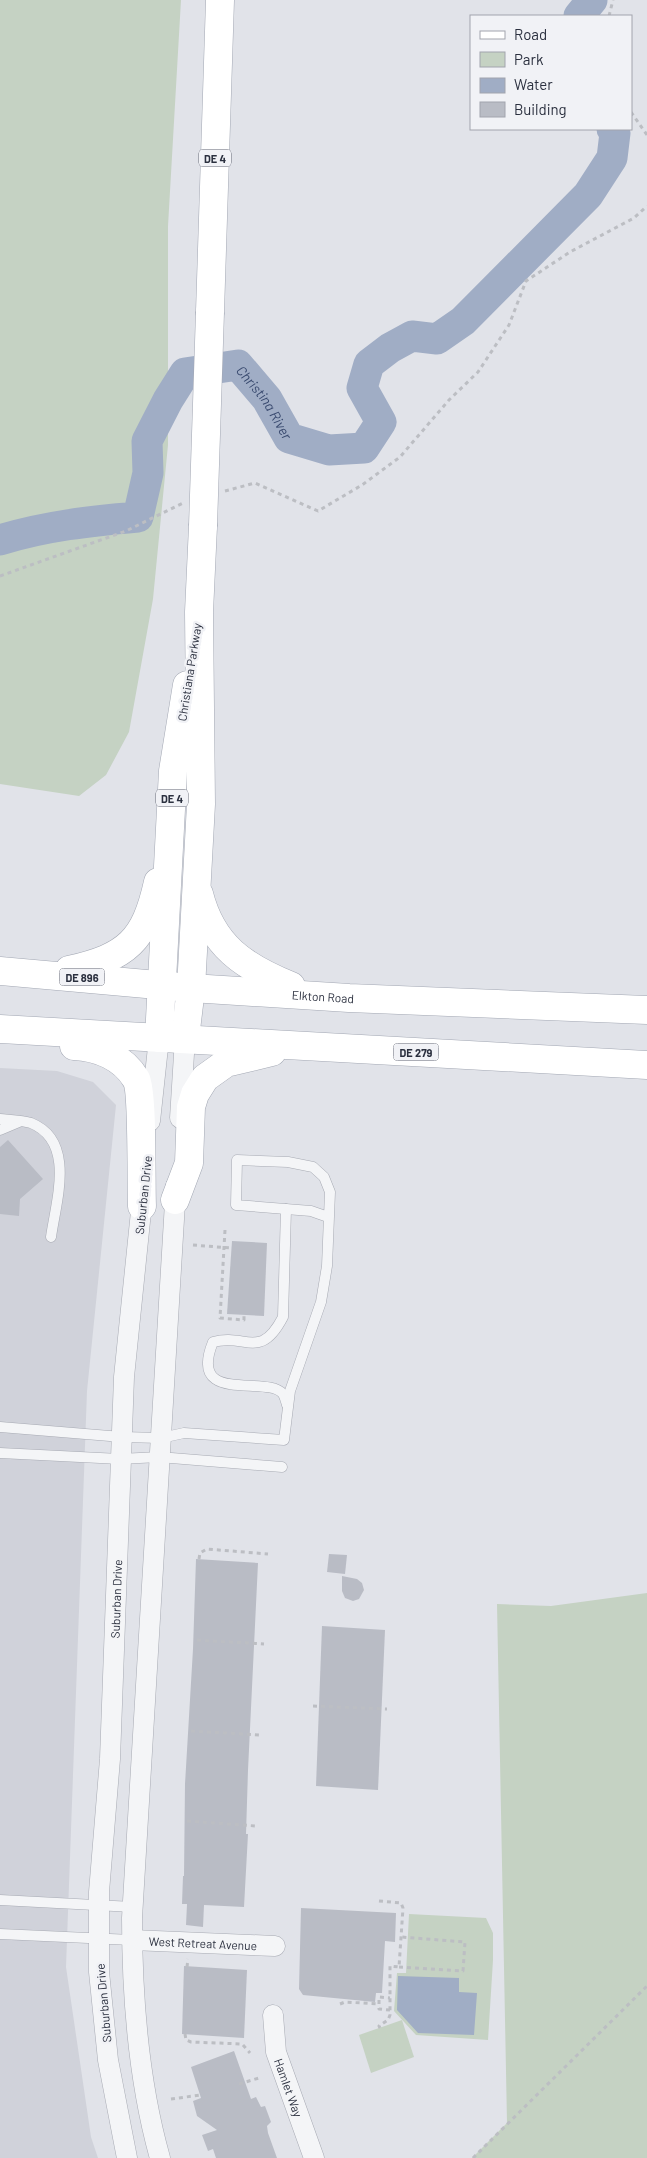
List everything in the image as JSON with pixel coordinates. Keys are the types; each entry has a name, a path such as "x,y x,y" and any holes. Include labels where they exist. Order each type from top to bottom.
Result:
{"main road":[{"name":"DE 4","path":"199,612 220,2"},
{"name":"Christiana Parkway","path":"172,1038 163,985 173,771 199,612"},
{"name":"Christiana Parkway","path":"172,1038 191,988 202,804 199,612"},
{"path":"48,974 112,958 136,939 150,912 171,827"},
{"path":"197,885 209,923 219,939 233,955 257,972 310,994"},
{"name":"Elkton Road","path":"0,971 191,988 647,1010"},
{"path":"0,1029 172,1038"},
{"name":"DE 279","path":"172,1038 647,1065"},
{"path":"0,1042 87,1046 121,1061 137,1080 140,1099 142,1206"},
{"path":"175,1200 189,1163 191,1107 195,1094 206,1078 226,1063 299,1045"}],"street":[{"path":"160,2158 142,2076 132,1982 132,1940 175,1200 172,1038"},
{"name":"Suburban Drive","path":"127,2158 108,2060 99,1972 99,1906 110,1759 124,1376 142,1206 172,1038"},
{"name":"West Retreat Avenue","path":"132,1940 275,1946"},
{"name":"Hamlet Way","path":"273,2014 276,2052 314,2158"}],"lane":[{"path":"0,1119 29,1122 40,1128 51,1138 60,1160 50,1237"},
{"path":"0,1130 20,1122"},
{"path":"0,1453 120,1459 160,1447 184,1434 284,1440 290,1391 321,1302 327,1266 330,1192 324,1176 313,1167 288,1162 237,1160 236,1205 311,1211 328,1217"},
{"path":"286,1209 283,1317 275,1332 266,1340 252,1344 221,1340 213,1342 210,1350 209,1369 215,1379 226,1384 274,1388 283,1394 287,1406"},
{"path":"0,1427 122,1437 160,1447 282,1467"},
{"path":"0,1900 133,1907"},
{"path":"0,1934 132,1940"}],"path":[{"path":"609,15 613,0"},
{"path":"632,113 647,135"},
{"path":"217,494 255,483 318,511 362,485 400,457 449,400 478,372 509,325 526,281 570,252 634,218 647,206"},
{"path":"0,576 126,530 178,504 188,502"},
{"path":"226,1230 220,1318 244,1320 244,1315"},
{"path":"194,1245 231,1248"},
{"path":"199,1560 200,1553 207,1550 268,1554"},
{"path":"197,1640 264,1644"},
{"path":"313,1706 388,1709"},
{"path":"191,1730 260,1735"},
{"path":"187,1821 256,1826"},
{"path":"379,1901 401,1903 403,1908 399,1967"},
{"path":"380,2028 379,2026 388,2020 390,2010 390,1966 463,1971 465,1942 402,1937"},
{"path":"473,2158 647,1986"},
{"path":"390,1998 379,1997 379,2009 390,2010"},
{"path":"340,2004 345,2002 379,2004"},
{"path":"185,2034 186,2040 192,2042 242,2044 250,2053"},
{"path":"239,2084 258,2078"},
{"path":"171,2099 200,2095"}],"shaded area":[{"path":"0,1068 57,1071 93,1082 116,1105 87,1391 66,1967 91,2137 98,2158 0,2158"}],"green space":[{"path":"0,0 181,0 168,226 168,445 153,599 129,732 106,775 79,796 0,784"},
{"path":"647,1593 647,2158 472,2158 507,2123 497,1604 551,1606"},
{"path":"409,1914 486,1918 493,1933 488,2040 416,2035 394,2011 397,1973 406,1973"},
{"path":"402,2020 414,2057 371,2073 359,2035"}],"water":[{"path":"398,1976 459,1978 459,1992 477,1993 474,2035 418,2033 397,2010"}],"building":[{"path":"8,1140 43,1179 20,1199 19,1216 0,1214 0,1147"},
{"path":"232,1241 267,1243 264,1316 227,1314"},
{"path":"329,1554 347,1555 345,1574 327,1572"},
{"path":"196,1559 258,1563 248,1770 246,1834 248,1834 244,1907 204,1905 203,1927 186,1925 187,1904 182,1904 185,1784"},
{"path":"342,1576 357,1579 362,1583 364,1590 359,1599 353,1601 345,1598 342,1591"},
{"path":"322,1626 385,1630 378,1790 316,1786"},
{"path":"301,1908 396,1913 395,1942 385,1941 382,1993 376,1993 375,2002 303,1995 299,1989"},
{"path":"184,1966 247,1970 244,2038 182,2034"},
{"path":"234,2051 251,2099 256,2097 261,2107 265,2106 271,2122 267,2126 268,2133 277,2158 216,2158 213,2149 208,2151 202,2135 217,2130 197,2116 193,2101 201,2098 191,2067"}],"waterway":[{"name":"Christina River","path":"580,15 592,0"},
{"name":"Christina River","path":"0,540 68,525 138,517 148,473 147,441 168,400 185,373 238,365 267,399 289,438 329,450 364,448 381,422 362,388 369,364 390,348 412,336 437,339 463,321 588,195 612,158 615,133 613,130"}]}
